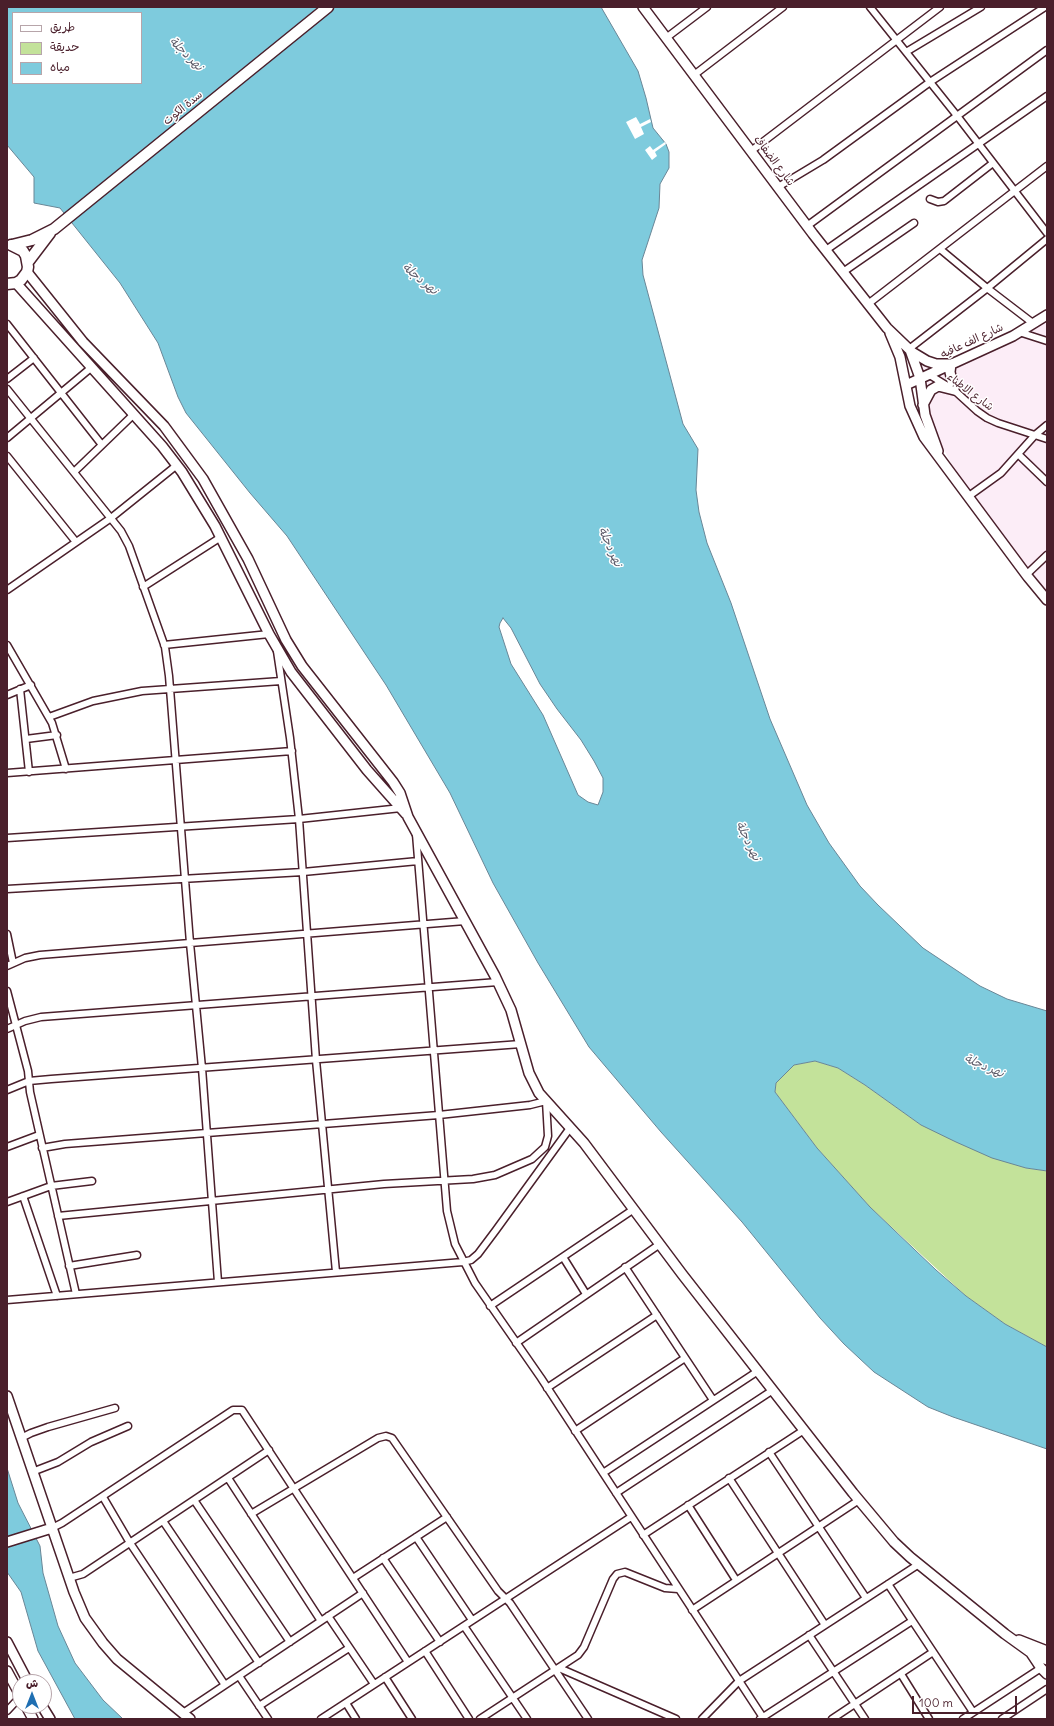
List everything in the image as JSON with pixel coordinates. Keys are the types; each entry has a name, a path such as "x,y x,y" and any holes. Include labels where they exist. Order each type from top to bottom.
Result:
{"main road":[{"name":"سدة الكوت","path":"52,230 328,7"},
{"name":"شارع الضفاف","path":"643,7 807,226 887,328"},
{"path":"10,245 32,240 52,230"},
{"path":"28,262 52,230"},
{"path":"10,245 23,251 28,262 27,272 21,280 12,283 92,367 177,465 193,487 221,537 269,634 291,672 367,770 408,817 498,982 511,1010 529,1073 539,1093 584,1143 758,1371 859,1500 894,1542 1005,1634 1047,1660"},
{"path":"27,272 83,342 164,426 203,479 248,559 286,640 302,666 393,782 400,793 408,817"},
{"name":"شارع الف عافيه","path":"906,385 1019,332 1047,315"},
{"path":"887,328 909,349 923,359 936,364 951,364 950,372 954,390 938,386 931,390 923,405"},
{"path":"887,328 900,357 908,400 924,437 1026,575 1047,600"},
{"path":"909,349 924,376 923,405 941,458"},
{"path":"118,396 126,387"},
{"path":"7,1396 69,1578 85,1618 117,1659 187,1716"},
{"path":"7,1542 52,1528"},
{"path":"7,1642 24,1674"},
{"path":"1029,1648 1047,1651"},
{"path":"1029,1648 1044,1671"},
{"path":"7,1671 12,1681"}],"street":[{"path":"666,38 707,7"},
{"path":"694,75 783,7"},
{"path":"870,7 958,117 1047,234"},
{"path":"752,151 940,7"},
{"path":"906,52 981,7"},
{"path":"778,187 829,156 930,82 1045,7"},
{"path":"807,226 958,117 1047,50"},
{"path":"826,250 1047,96"},
{"path":"930,199 938,202 944,201 993,163"},
{"path":"868,304 1047,166"},
{"path":"843,272 914,223"},
{"path":"909,349 1047,239"},
{"path":"940,249 1034,324"},
{"path":"7,324 9,332 34,358 102,445"},
{"path":"1019,332 1047,341"},
{"path":"7,379 34,358"},
{"path":"7,438 92,367"},
{"name":"شارع الاطباء","path":"924,376 954,390 987,418 1047,439"},
{"path":"7,389 125,537 164,645 170,688 182,827 218,1282"},
{"path":"74,472 133,415"},
{"path":"969,496 1001,473 1035,435 1047,425"},
{"path":"1018,454 1047,482"},
{"path":"7,456 76,542"},
{"path":"7,590 111,518 177,465"},
{"path":"144,587 221,537"},
{"path":"1026,575 1047,555"},
{"path":"164,645 269,634"},
{"path":"7,645 49,717 57,735 66,769"},
{"path":"277,649 292,751 299,819 316,1060 336,1272"},
{"path":"49,717 77,706 113,696 170,688 281,681"},
{"path":"7,695 31,685"},
{"path":"20,689 29,772"},
{"path":"26,739 57,735"},
{"path":"7,773 292,751"},
{"path":"7,838 299,819 401,808"},
{"path":"415,830 447,1211 450,1229 455,1244 475,1283 547,1388 762,1718 912,1621"},
{"path":"7,890 303,872 418,861"},
{"path":"7,934 10,965 25,958 40,955 423,925 465,920"},
{"path":"7,1028 41,1017 197,1007 498,982"},
{"path":"7,991 29,1082 42,1148 76,1294"},
{"path":"7,1090 29,1082 521,1044"},
{"path":"42,1148 65,1144 439,1115 530,1105 546,1101 548,1132 547,1143 537,1156 495,1175 473,1179 328,1190 58,1216"},
{"path":"7,1300 464,1262 471,1260 478,1254 570,1128"},
{"path":"7,1147 40,1135"},
{"path":"7,1202 51,1186 92,1181"},
{"path":"23,1196 56,1296"},
{"path":"490,1306 634,1209"},
{"path":"516,1343 660,1244"},
{"path":"69,1266 137,1255"},
{"path":"563,1257 586,1294"},
{"path":"625,1267 713,1400"},
{"path":"547,1388 657,1315"},
{"path":"575,1431 685,1358"},
{"path":"602,1473 758,1371"},
{"path":"616,1493 773,1390"},
{"path":"21,1438 43,1428 115,1408"},
{"path":"52,1528 103,1497 233,1410 239,1409 243,1412 269,1450 408,1662"},
{"path":"32,1472 58,1462 92,1442 128,1426"},
{"path":"643,1534 804,1430"},
{"path":"251,1514 378,1438 386,1436 394,1440 498,1591 506,1598 557,1669 588,1719"},
{"path":"69,1578 83,1574 269,1450"},
{"path":"769,1452 866,1598"},
{"path":"228,1478 321,1621"},
{"path":"729,1478 825,1625"},
{"path":"103,1497 130,1543 225,1685"},
{"path":"194,1500 290,1642"},
{"path":"692,1610 859,1500"},
{"path":"688,1505 736,1580"},
{"path":"353,1578 447,1516"},
{"path":"322,1719 631,1517"},
{"path":"163,1521 258,1663"},
{"path":"416,1537 472,1620"},
{"path":"383,1558 440,1642"},
{"path":"702,1719 739,1681 919,1564"},
{"path":"480,1719 582,1651 613,1579 617,1574 625,1572 665,1588 678,1589"},
{"path":"888,1584 973,1712"},
{"path":"187,1716 225,1685 363,1593"},
{"path":"328,1616 374,1684"},
{"path":"464,1626 527,1719"},
{"path":"809,1635 865,1719"},
{"path":"259,1706 350,1648"},
{"path":"425,1651 469,1719"},
{"path":"832,1719 933,1652"},
{"path":"557,1669 676,1719"},
{"path":"963,1719 1044,1671"},
{"path":"901,1674 930,1719"},
{"path":"239,1676 268,1719"},
{"path":"385,1677 412,1719"},
{"path":"1002,1719 1047,1689"},
{"path":"7,1701 12,1705 7,1711"},
{"path":"346,1703 356,1719"}],"shaded area":[{"path":"1047,314 1047,598 966,490 928,421 917,367 943,365 1019,332"}],"green space":[{"path":"815,1061 838,1068 865,1085 921,1125 1026,1168 1047,1171 1047,1347 1005,1324 966,1296 870,1207 817,1148 775,1092 776,1083 794,1065"}],"water":[{"name":"نهر دجلة","path":"7,7 601,7 638,71 653,128 666,144 669,152 669,168 660,184 659,208 642,260 643,275 683,424 698,449 696,490 699,512 707,543 731,603 770,719 807,805 829,843 860,886 878,905 923,948 980,986 1007,999 1047,1011 1047,1171 1026,1168 992,1158 956,1142 921,1125 865,1085 838,1068 815,1061 794,1065 776,1083 775,1092 817,1148 870,1207 936,1270 966,1296 1005,1324 1047,1347 1047,1449 928,1407 874,1372 844,1344 820,1318 742,1222 661,1132 589,1047 538,963 493,883 450,793 386,685 287,536 250,493 186,413 178,397 158,343 120,283 60,208 34,203 34,177 7,145","holes":["503,618 511,628 540,684 581,740 603,778 603,792 598,805 588,802 578,795 543,715 511,664 499,627"]},
{"path":"7,1468 18,1503 40,1546 43,1573 58,1626 75,1663 103,1700 123,1719 75,1719 52,1677 52,1674 51,1674 38,1651 21,1592 7,1572"}],"pier":[{"path":"636,117 640,124 650,119 651,122 641,127 644,134 635,139 626,122"},
{"path":"665,142 666,144 655,152 657,156 652,160 645,150 650,146 653,150"}]}
